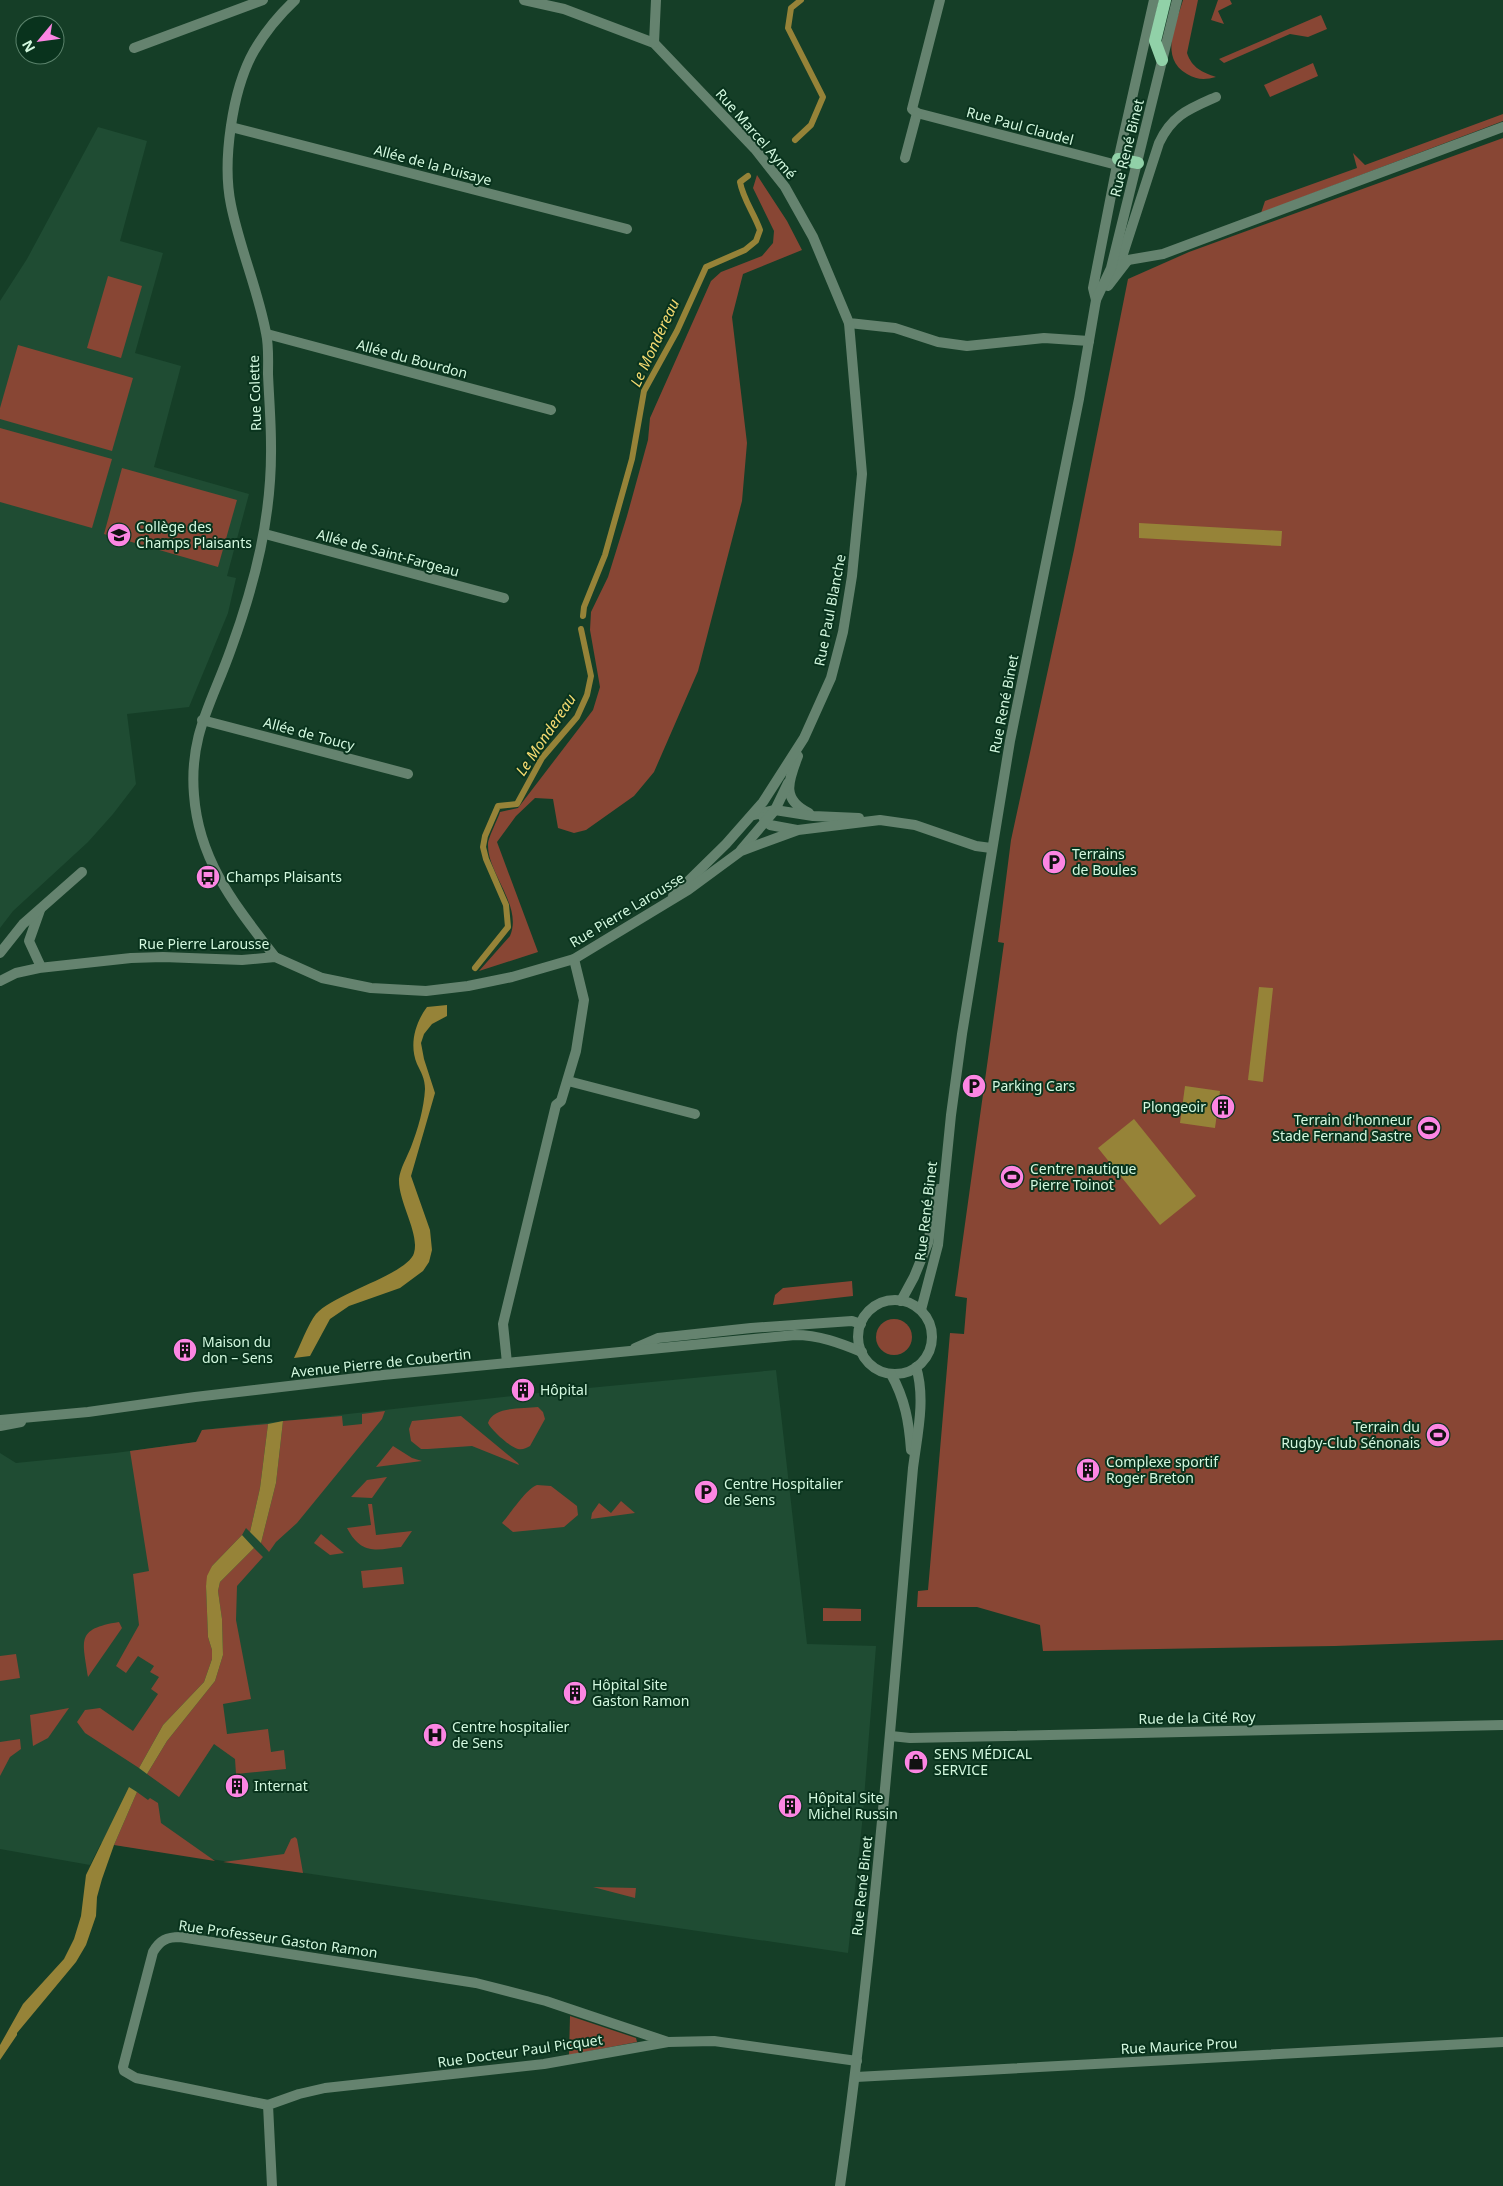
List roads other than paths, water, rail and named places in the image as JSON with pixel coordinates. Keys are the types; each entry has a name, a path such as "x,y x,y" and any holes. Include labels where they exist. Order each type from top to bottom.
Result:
{"main road":[{"path":"1162,60 1155,41 1165,0"},
{"path":"1118,162 1138,163"}],"street":[{"path":"134,48 263,0"},
{"name":"Rue Colette","path":"275,957 225,891 206,850 197,819 192,766 202,720 241,620 265,534 271,448 267,334 231,204 227,171 231,127 243,77 254,52 277,17 295,0"},
{"name":"Rue Marcel Aymé","path":"524,0 564,9 654,43 755,149 785,187 814,237 849,323"},
{"path":"654,43 656,0"},
{"path":"905,158 917,113 912,109 940,0"},
{"name":"Rue René Binet","path":"1096,300 1093,288 1118,162 1154,0"},
{"name":"Rue René Binet","path":"902,1301 928,1242 951,1115 991,848 1010,741 1079,399 1096,300 1111,268 1177,0"},
{"path":"1111,268 1123,254 1165,131 1184,112 1216,97"},
{"name":"Rue Paul Claudel","path":"917,113 1118,162"},
{"name":"Allée de la Puisaye","path":"231,127 627,229"},
{"path":"1096,300 1128,260 1163,254 1503,127"},
{"path":"849,323 895,328 938,342 967,346 1044,338 1089,341"},
{"name":"Rue Paul Blanche","path":"760,816 763,802 804,738 831,678 842,632 854,558 862,474 849,323"},
{"name":"Allée du Bourdon","path":"267,334 551,410"},
{"name":"Allée de Saint-Fargeau","path":"265,534 504,598"},
{"name":"Allée de Toucy","path":"202,720 408,774"},
{"path":"775,810 789,781 804,738"},
{"path":"789,781 789,794 793,802 813,816"},
{"path":"664,906 726,844 760,816 775,810 813,816 880,820"},
{"path":"760,816 776,827 798,830"},
{"path":"741,851 760,816"},
{"name":"Rue Pierre Larousse","path":"0,981 16,973 40,968 131,958 163,957 242,960 275,957 322,978 371,988 426,991 468,986 512,977 574,959 664,906 741,851 798,830 880,820 915,825 976,846 991,848"},
{"path":"0,953 23,924 82,872"},
{"path":"40,910 29,941 40,968"},
{"path":"507,1363 503,1324 556,1106 561,1101 576,1050 584,1000 574,959"},
{"path":"568,1081 695,1114"},
{"name":"Rue René Binet","path":"921,1310 938,1245 951,1115"},
{"path":"902,1301 921,1310 930,1326 931,1344 928,1353 916,1368 900,1374 891,1374 873,1367 862,1352 859,1333 861,1324 869,1312 882,1303 902,1301"},
{"name":"Avenue Pierre de Coubertin","path":"624,1352 658,1338 833,1322 852,1321 861,1324"},
{"name":"Avenue Pierre de Coubertin","path":"0,1420 52,1416 295,1386 507,1363 795,1335 830,1340 862,1352"},
{"name":"Rue René Binet","path":"840,2186 856,2077 891,1736 913,1468 918,1430 920,1397 919,1377 916,1368"},
{"name":"Rue René Binet","path":"891,1374 903,1399 909,1420 913,1468"},
{"name":"Avenue Pierre de Coubertin","path":"0,1426 52,1416"},
{"name":"Rue de la Cité Roy","path":"891,1736 910,1738 1503,1725"},
{"name":"Rue Professeur Gaston Ramon","path":"268,2105 136,2078 124,2071 123,2067 153,1952 162,1940 169,1937 180,1937 476,1983 546,2001 668,2042"},
{"name":"Rue Docteur Paul Picquet","path":"268,2105 299,2094 325,2088 544,2064 668,2042 714,2041 857,2061"},
{"name":"Rue Maurice Prou","path":"856,2077 1503,2042"},
{"path":"268,2105 272,2186"}],"waterway":[{"name":"Le Mondereau","path":"795,140 811,125 823,97 788,28 791,8 801,0"},
{"name":"Le Mondereau","path":"583,616 584,607 605,555 632,459 644,391 677,331 706,267 745,250 756,241 760,230 740,182 748,176"},
{"name":"Le Mondereau","path":"475,968 508,927 506,905 486,859 483,847 485,836 498,806 517,804 542,758 577,717 587,695 591,676 581,629"}],"place":[{"name":"Collège des Champs Plaisants","path":"119,535"},
{"name":"Terrains de Boules","path":"1054,862"},
{"name":"Champs Plaisants","path":"208,877"},
{"name":"Parking Cars","path":"974,1086"},
{"name":"Plongeoir","path":"1223,1107"},
{"name":"Terrain d'honneur Stade Fernand Sastre","path":"1429,1128"},
{"name":"Centre nautique Pierre Toinot","path":"1012,1177"},
{"name":"Maison du don – Sens","path":"185,1350"},
{"name":"Hôpital","path":"523,1390"},
{"name":"Terrain du Rugby-Club Sénonais","path":"1438,1435"},
{"name":"Complexe sportif Roger Breton","path":"1088,1470"},
{"name":"Centre Hospitalier de Sens","path":"706,1492"},
{"name":"Hôpital Site Gaston Ramon","path":"575,1693"},
{"name":"Centre hospitalier de Sens","path":"435,1735"},
{"name":"SENS MÉDICAL SERVICE","path":"916,1762"},
{"name":"Internat","path":"237,1786"},
{"name":"Hôpital Site Michel Russin","path":"790,1806"}]}
